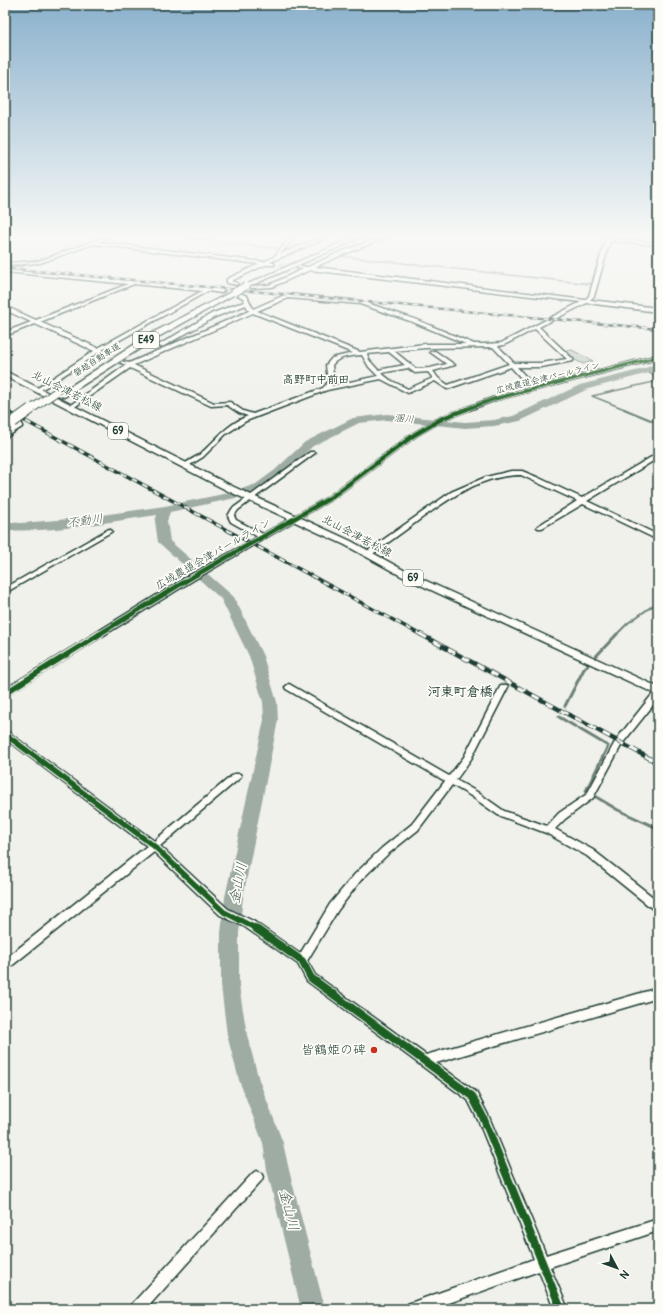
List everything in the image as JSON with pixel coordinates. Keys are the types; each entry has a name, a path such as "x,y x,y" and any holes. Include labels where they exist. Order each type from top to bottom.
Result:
{"highway":[{"name":"磐越自動車道","path":"5,428 16,423 58,393 216,299"},
{"name":"磐越自動車道","path":"5,435 16,423"}],"main road":[{"name":"北山会津若松線","path":"5,373 185,466 297,519 406,575 658,692"}],"street":[{"path":"5,334 93,299"},
{"path":"38,390 191,299"},
{"path":"245,299 253,311 362,353 366,361 380,375 408,391 436,379"},
{"path":"129,365 279,299"},
{"path":"328,299 361,302 415,321 475,346"},
{"path":"573,299 658,310"},
{"path":"325,389 331,382 330,365 332,361 340,356 425,346 495,346 510,342 587,301"},
{"path":"71,407 129,365 208,320 237,305 247,303"},
{"path":"5,308 100,352"},
{"path":"430,370 436,379 448,387 512,365 541,364 571,360 537,328"},
{"path":"495,346 534,389"},
{"path":"391,350 409,366 419,372 452,365 433,352"},
{"name":"広域農道会津パールライン","path":"5,693 189,579 297,519 330,498 386,455 442,418 474,406 534,389 658,357"},
{"path":"123,362 204,401 214,405 228,403 241,412 252,416"},
{"path":"185,466 201,456 224,433 252,416 325,389 409,366"},
{"path":"264,537 232,521 231,516 235,509 248,497 312,453"},
{"path":"540,527 658,455"},
{"path":"367,554 453,493 488,478 522,473 658,538"},
{"path":"5,591 109,531"},
{"path":"302,961 334,907 358,877 415,827 467,759 504,687"},
{"path":"289,688 474,794 501,813 549,830 590,853 658,907"},
{"path":"549,830 562,816 591,793 618,742 658,692"},
{"path":"5,734 154,846 224,912 249,924 302,961 311,978 472,1096 478,1107 561,1309"},
{"path":"5,965 154,846 237,776"},
{"path":"424,1061 658,993"},
{"path":"137,1309 257,1177"},
{"path":"413,1309 542,1263 658,1225"}],"shaded area":[{"path":"566,350 572,350 593,361 583,364 575,360"}],"waterway":[{"name":"溷川","path":"165,510 236,495 260,486 279,472 309,444 322,436 357,420 387,417 465,425 494,423 516,419 584,387 646,371 658,366"},
{"path":"646,371 658,378"},
{"path":"627,410 592,396 658,381"},
{"path":"624,409 658,423"},
{"name":"不動川","path":"5,526 21,527 81,522 165,510"},
{"name":"金山川","path":"165,510 161,521 164,542 227,597 256,656 270,702 271,720 234,897 230,933 230,986 237,1035 249,1080 273,1143 278,1170 313,1309"},
{"path":"617,634 628,623 658,602"},
{"path":"565,706 584,669 617,634"},
{"path":"559,717 608,746 586,791 618,810 657,828"}],"tunnel":[{"path":"103,353 122,362"}],"railway":[{"path":"340,299 658,329"},
{"path":"5,410 421,635"},
{"path":"420,634 658,763"}],"cycle path":[{"path":"5,693 189,579 330,498 414,435 443,418 494,399 658,357"},
{"path":"5,734 154,846 224,912 249,924 302,961 311,978 472,1096 483,1117 561,1309"}],"place":[{"name":"皆鶴姫の碑","path":"374,1050"}],"district":[{"name":"高野町中前田","path":"316,379"},
{"name":"河東町倉橋","path":"460,692"}]}
